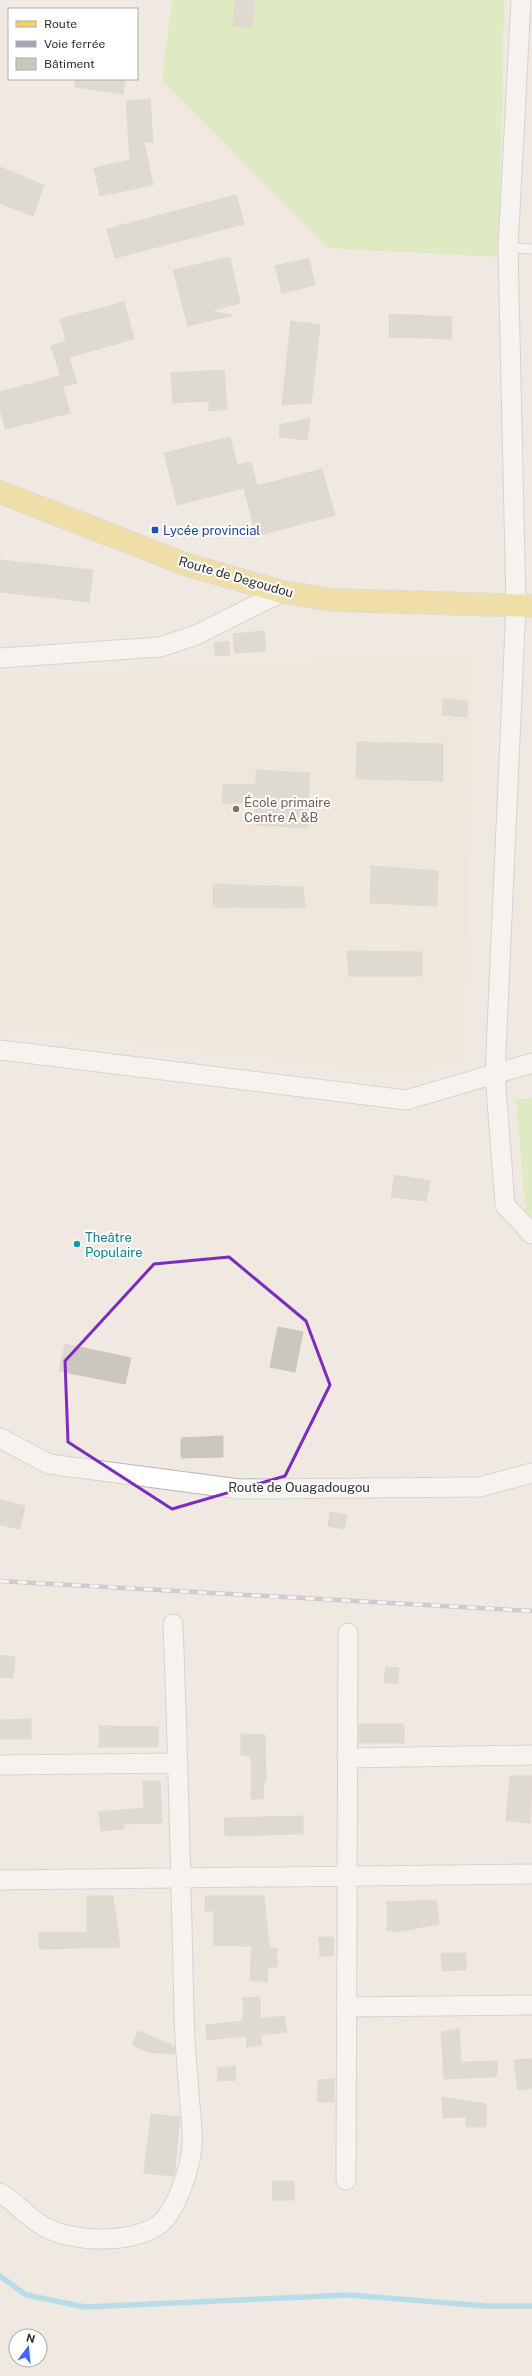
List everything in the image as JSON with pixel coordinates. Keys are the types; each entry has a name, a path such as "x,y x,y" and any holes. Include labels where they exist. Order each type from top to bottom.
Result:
{"main road":[{"name":"Route de Degoudou","path":"0,492 186,564 282,592 333,600 524,606"}],"street":[{"path":"521,0 508,248 524,606 495,1074 505,1205 532,1234"},
{"path":"0,658 160,647 196,635 282,592"},
{"path":"0,1050 406,1100 532,1063"},
{"name":"Route de Ouagadougou","path":"0,1438 48,1464 239,1489 480,1487 507,1481 532,1473"},
{"path":"0,2192 12,2200 37,2223 59,2234 92,2239 135,2236 159,2226 178,2199 188,2172 192,2143 184,2014 182,1878 172,1624"},
{"path":"346,2180 348,1633"},
{"path":"347,1758 532,1755"},
{"path":"0,1765 178,1763"},
{"path":"0,1880 532,1874"},
{"path":"346,2007 532,2005"}],"lane":[{"path":"508,248 532,249"}],"highlighted area":[{"path":"229,1257 306,1321 330,1385 285,1476 172,1509 68,1442 65,1361 154,1264"}],"shaded area":[{"name":"École primaire Centre A &B","path":"473,655 465,1058 400,1074 0,1026 0,675"}],"green space":[{"path":"172,0 504,0 499,257 328,248 162,80"},
{"path":"532,1098 532,1215 526,1215 516,1099"}],"building":[{"path":"235,0 254,0 252,27 233,26"},
{"path":"76,80 125,80 123,94 75,87"},
{"path":"150,99 153,142 144,142 153,185 100,196 94,168 130,160 126,101"},
{"path":"0,167 44,185 33,216 0,203"},
{"path":"236,195 244,224 115,258 107,229"},
{"path":"230,257 240,303 210,311 233,315 188,326 173,270"},
{"path":"309,258 315,285 282,293 275,266"},
{"path":"124,302 134,339 69,357 77,383 64,386 51,346 66,341 60,319"},
{"path":"389,314 452,317 451,339 389,337"},
{"path":"291,321 320,325 311,403 282,405"},
{"path":"224,370 227,409 209,411 209,401 173,403 171,373"},
{"path":"60,376 70,413 5,429 0,409 0,392"},
{"path":"310,418 307,440 279,437 280,425"},
{"path":"230,437 237,465 251,462 257,486 322,469 335,515 256,536 244,488 177,505 164,453"},
{"path":"0,560 93,570 89,602 0,592"},
{"path":"264,631 266,651 235,653 233,634"},
{"path":"228,641 230,655 216,656 214,643"},
{"path":"443,699 468,701 467,717 442,715"},
{"path":"357,742 443,744 443,781 356,779"},
{"path":"256,770 309,773 308,828 255,825 255,803 222,803 223,785 256,784"},
{"path":"371,866 438,871 437,906 370,903"},
{"path":"213,884 303,887 305,908 213,907"},
{"path":"347,951 422,952 422,976 349,976"},
{"path":"395,1175 430,1181 426,1201 391,1197"},
{"path":"278,1327 303,1332 295,1372 270,1367"},
{"path":"65,1344 131,1358 125,1384 59,1371"},
{"path":"223,1436 223,1457 181,1458 181,1438"},
{"path":"0,1500 25,1506 20,1529 0,1525"},
{"path":"330,1512 347,1515 344,1529 328,1526"},
{"path":"0,1655 15,1657 13,1678 0,1677"},
{"path":"386,1667 399,1668 397,1684 384,1682"},
{"path":"31,1719 31,1739 0,1739 0,1720"},
{"path":"359,1724 404,1724 404,1743 359,1743"},
{"path":"99,1726 158,1727 158,1747 99,1747"},
{"path":"241,1734 265,1735 266,1782 264,1782 263,1799 251,1799 251,1756 241,1755"},
{"path":"510,1776 532,1776 530,1823 506,1821"},
{"path":"143,1781 160,1781 162,1823 124,1824 124,1829 101,1831 99,1812 144,1808"},
{"path":"303,1816 303,1834 225,1836 224,1818"},
{"path":"87,1896 113,1896 120,1947 39,1949 39,1932 87,1933"},
{"path":"205,1896 264,1896 269,1948 277,1948 277,1967 268,1967 267,1982 250,1980 252,1946 214,1945 214,1911 205,1911"},
{"path":"436,1900 439,1924 396,1932 387,1930 387,1902"},
{"path":"319,1937 334,1937 333,1956 320,1956"},
{"path":"441,1953 466,1953 466,1970 442,1971"},
{"path":"260,1997 260,2019 284,2016 287,2032 260,2035 262,2045 247,2047 246,2036 207,2040 206,2025 243,2021 243,1998"},
{"path":"459,2029 461,2062 498,2061 496,2077 444,2079 441,2032"},
{"path":"138,2031 174,2046 175,2054 148,2052 132,2045"},
{"path":"532,2059 532,2088 518,2090 514,2060"},
{"path":"235,2066 236,2080 218,2081 218,2068"},
{"path":"334,2079 334,2102 317,2102 318,2080"},
{"path":"442,2097 486,2104 486,2127 466,2127 466,2117 443,2118"},
{"path":"151,2114 180,2117 174,2176 144,2173"},
{"path":"272,2181 294,2181 294,2200 273,2200"}],"waterway":[{"path":"0,2276 26,2295 85,2307 349,2295 486,2306 532,2306"}],"railway":[{"path":"0,1581 532,1611"}],"place":[{"name":"Lycée provincial","path":"155,530"},
{"name":"École primaire Centre A &B","path":"236,809"},
{"name":"Theâtre Populaire","path":"77,1244"}]}
